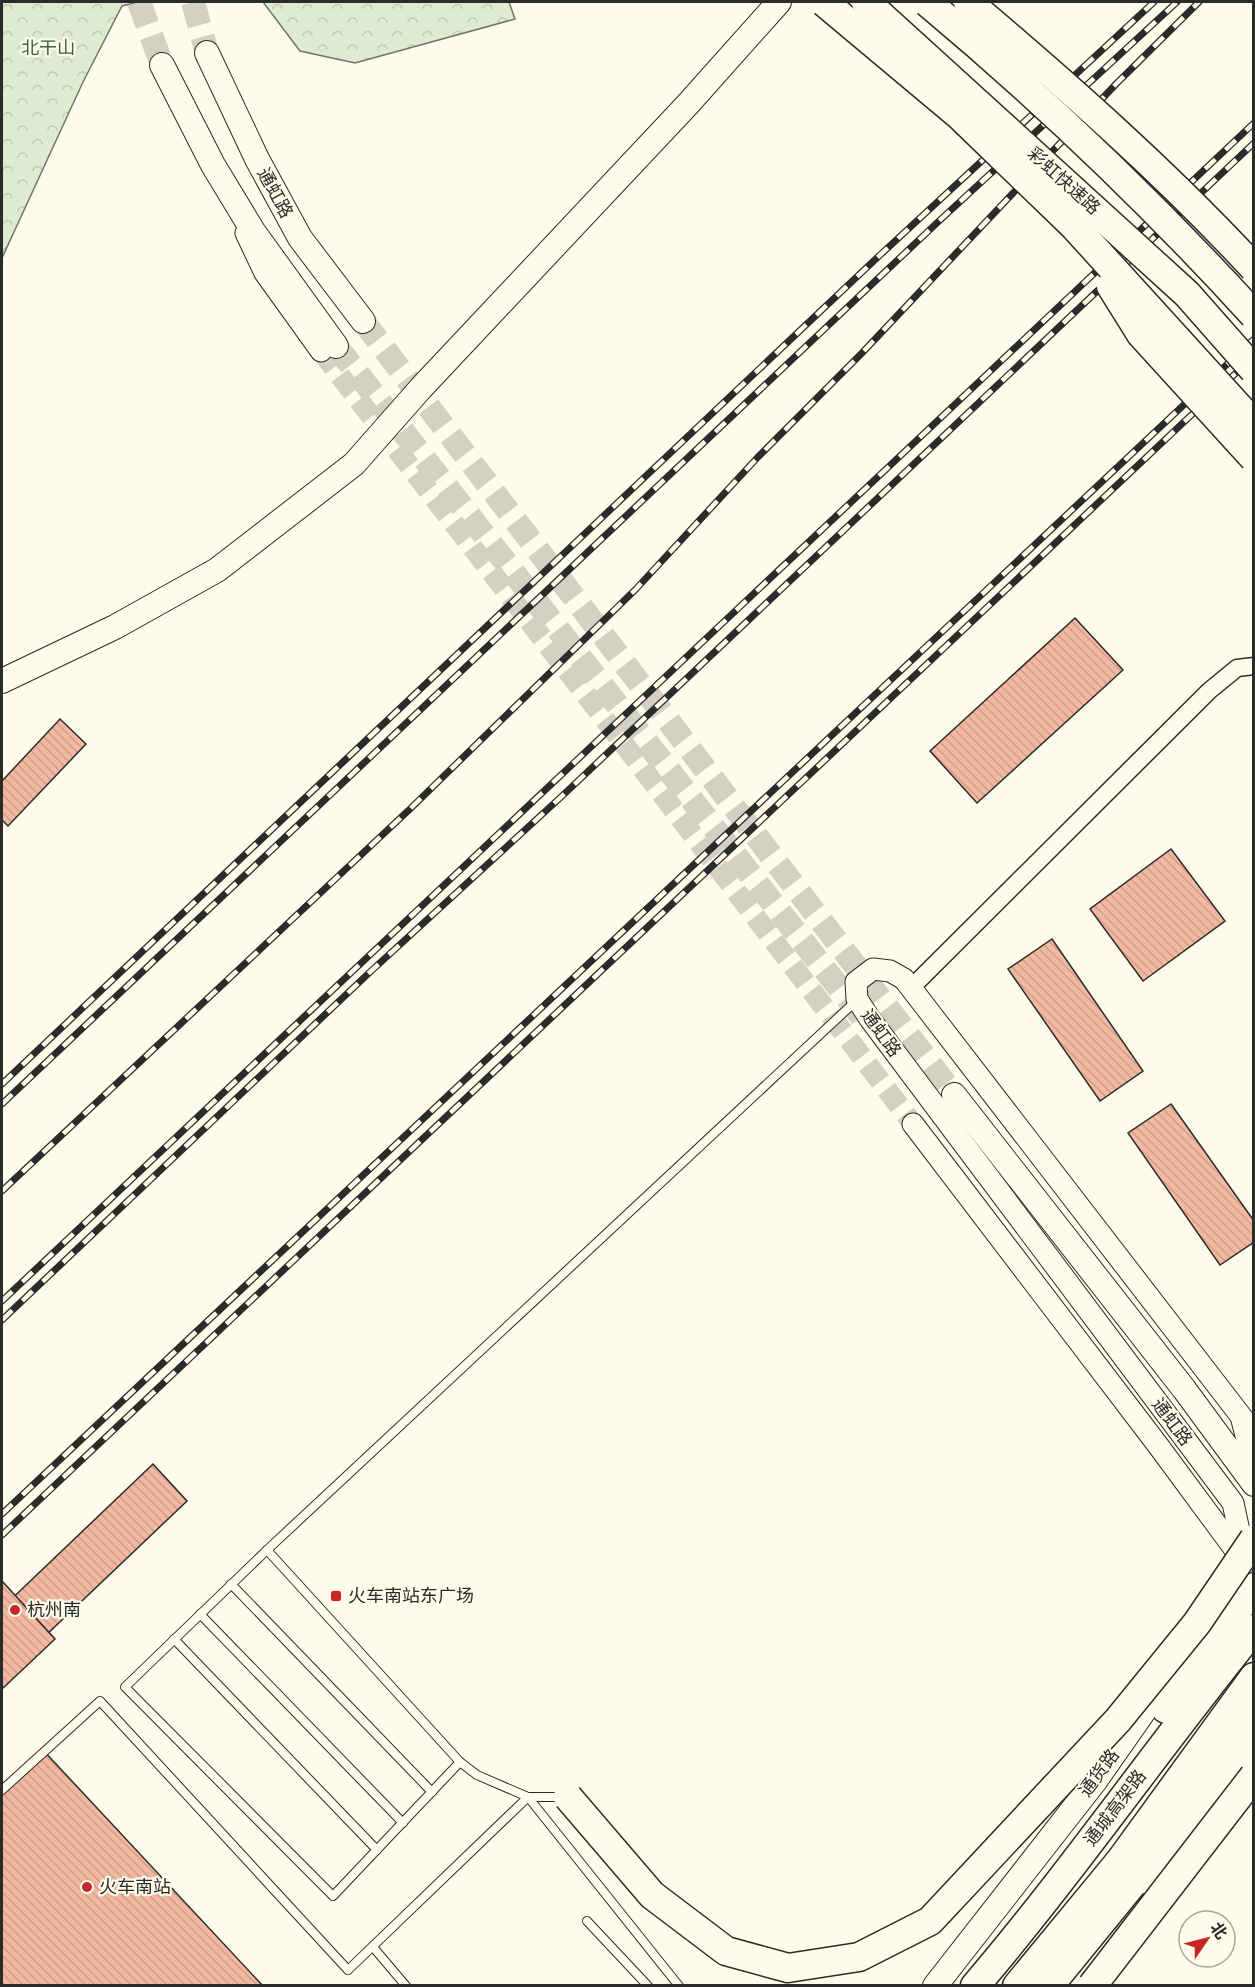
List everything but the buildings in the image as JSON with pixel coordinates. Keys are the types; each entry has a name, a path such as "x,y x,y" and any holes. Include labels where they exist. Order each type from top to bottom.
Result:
{"highway":[{"path":"824,2 959,115 1074,226 1254,424"},
{"name":"彩虹快速路","path":"866,2 1187,294 1254,370"},
{"path":"927,2 987,52 1080,137 1138,193 1254,315"},
{"path":"968,2 1069,88 1146,160 1254,268"},
{"path":"1074,226 1141,334 1254,458"},
{"path":"568,1797 652,1895 726,1951 788,1968 859,1957 930,1921 1118,1720 1197,1623 1252,1564"},
{"path":"1012,1942 1053,1867 1252,1564"},
{"name":"通城高架路","path":"975,1986 1012,1942 1202,1692 1254,1629"},
{"name":"通城高架路","path":"1017,1986 1120,1862 1254,1677"},
{"path":"1048,1986 1155,1856 1254,1717"},
{"path":"1092,1986 1254,1777"}],"main road":[{"path":"2,681 115,627 217,570 354,464 421,388 688,104 778,2"},
{"name":"通虹路","path":"207,53 256,159 300,238 363,321"},
{"name":"通虹路","path":"162,65 213,165 328,348"},
{"name":"通虹路","path":"954,1095 1177,1380 1254,1484"},
{"name":"通货路","path":"935,1986 1095,1780 1252,1564"},
{"path":"1077,1986 1140,1905 1254,1741"}],"street":[{"path":"911,988 1209,691 1237,668 1254,666"},
{"name":"通虹路","path":"1248,1426 904,979 890,971 873,969 856,982 857,999 870,1019 1233,1503 1252,1564"},
{"name":"通虹路","path":"913,1124 1157,1444 1252,1564"},
{"path":"1248,1426 1254,1466"},
{"path":"1192,1831 1254,1777"}],"lane":[{"path":"460,1762 333,1896 125,1687 267,1550 857,999"},
{"path":"267,1550 460,1762 477,1775 528,1797 568,1797"},
{"path":"231,1584 432,1792"},
{"path":"200,1614 403,1823"},
{"path":"174,1639 377,1850"},
{"path":"2,1790 100,1701 348,1970 528,1797"},
{"path":"528,1797 679,1986"},
{"path":"587,1921 648,1986"},
{"path":"373,1947 406,1986"}],"green space":[{"name":"北干山","path":"2,2 139,2 122,6 83,82 2,258"},
{"path":"263,2 509,2 515,19 355,63 300,51"}],"tunnel":[{"path":"139,2 162,65"},
{"path":"193,2 207,53"},
{"path":"363,321 954,1095"},
{"path":"336,346 866,1022"},
{"path":"321,351 913,1124"}],"railway":[{"path":"2,1084 880,255 1154,2"},
{"path":"2,1104 939,221 1177,2"},
{"path":"2,1191 410,809 636,589 757,458 862,353 1116,84 1199,2"},
{"path":"2,1301 1254,123"},
{"path":"2,1320 370,972 561,797 1254,143"},
{"path":"2,1514 1254,339"},
{"path":"2,1535 1254,356"}],"place":[{"name":"火车南站东广场","path":"336,1596"},
{"name":"杭州南","path":"15,1610"},
{"name":"火车南站","path":"87,1887"}]}
